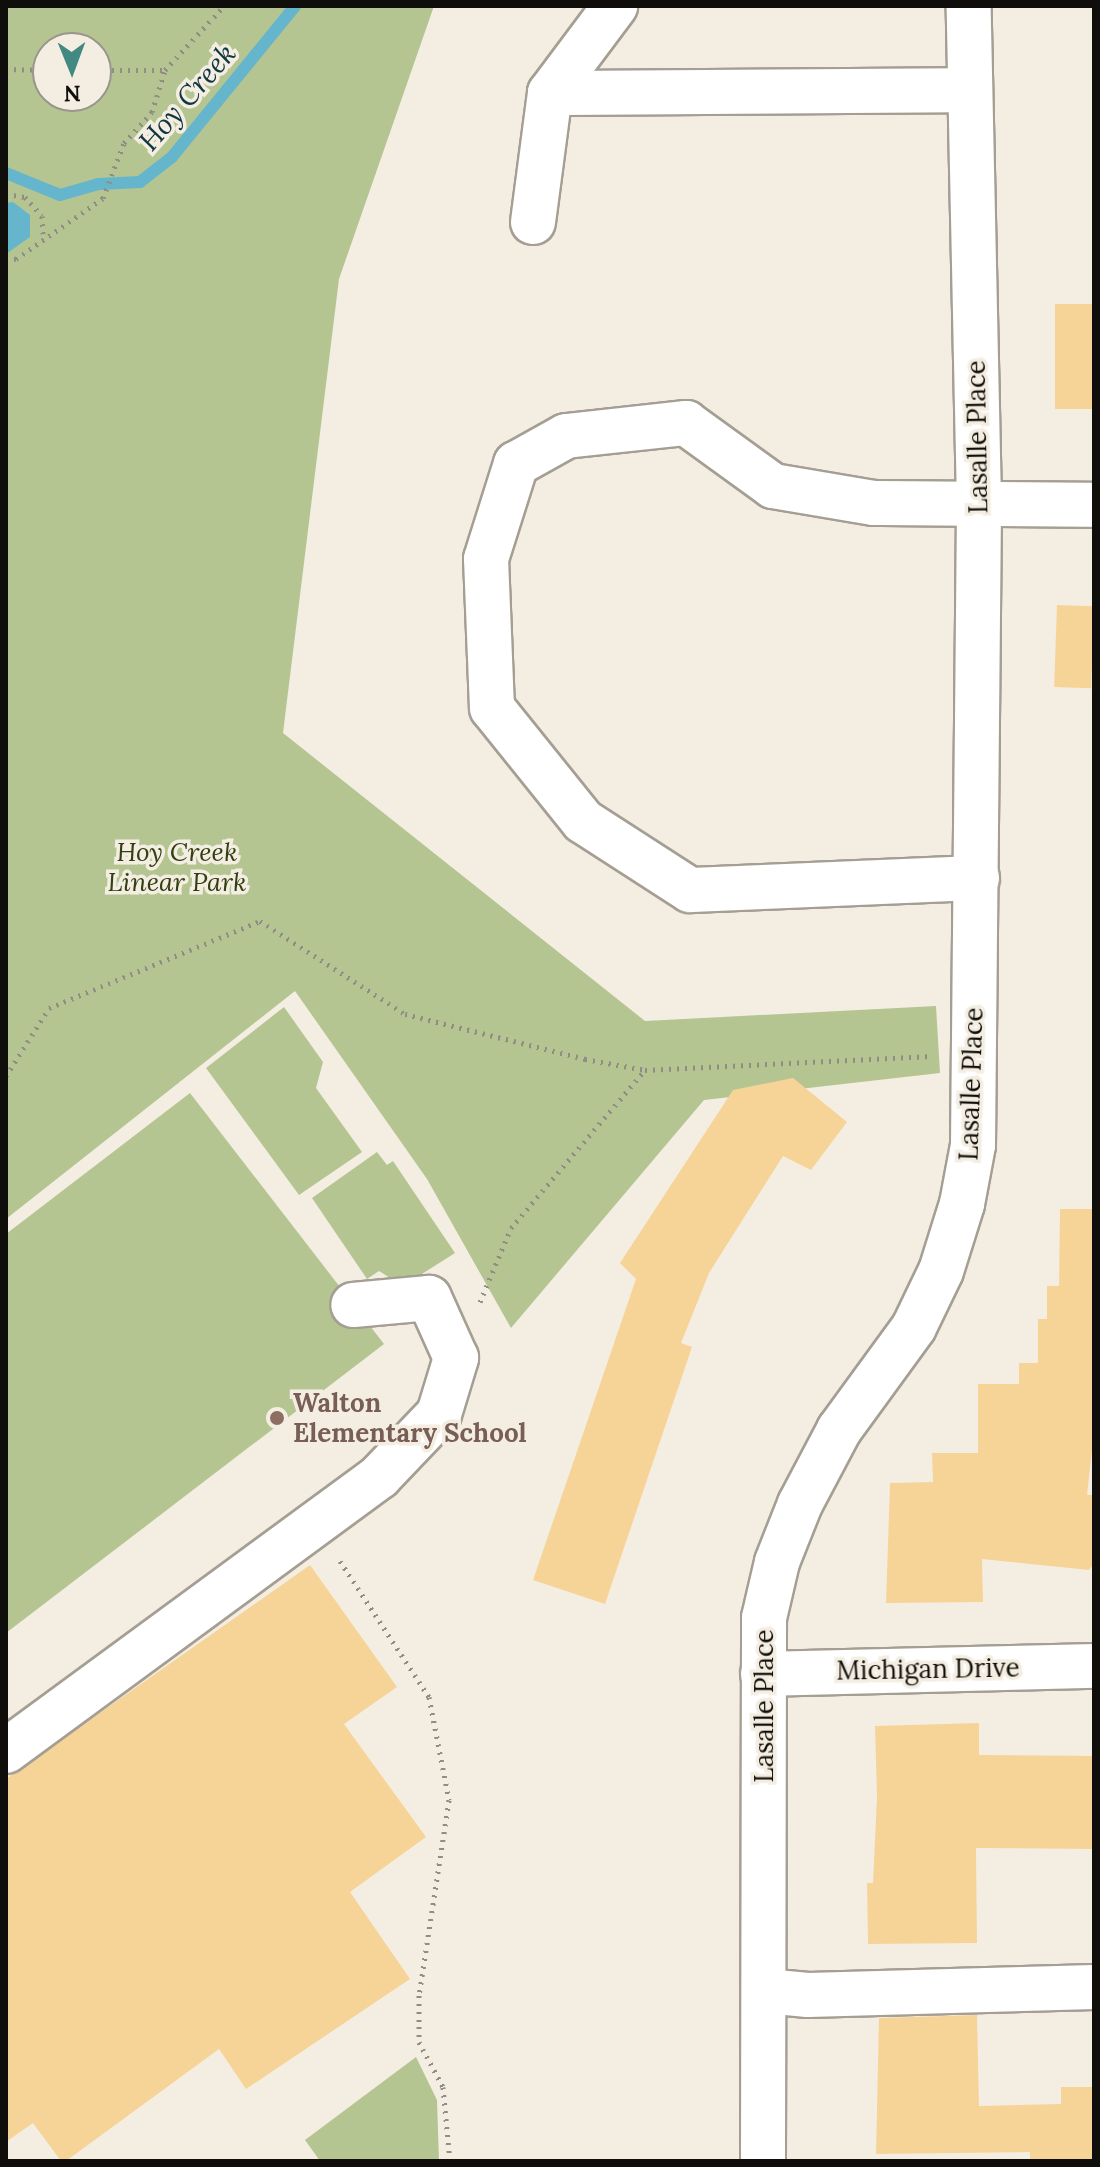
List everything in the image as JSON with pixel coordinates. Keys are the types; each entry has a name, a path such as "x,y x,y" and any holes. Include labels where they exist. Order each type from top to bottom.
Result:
{"street":[{"path":"533,222 550,93 615,6"},
{"name":"Lasalle Place","path":"763,2161 764,1618 777,1562 800,1504 839,1430 914,1327 941,1271 962,1204 973,1145 979,503 969,6"},
{"path":"550,93 969,90"},
{"path":"977,878 690,890 583,821 492,708 486,559 516,464 566,436 686,423 773,486 874,503 1094,505"},
{"path":"6,1751 379,1477 439,1414 456,1358 429,1298 353,1305"},
{"name":"Michigan Drive","path":"763,1674 1094,1666"},
{"path":"765,1991 808,1995 1094,1987"}],"path":[{"path":"6,258 16,259 43,235 103,198 124,143 152,112 165,70 224,6"},
{"path":"6,69 32,70"},
{"path":"112,70 165,70"},
{"path":"6,194 25,197 42,216 43,235"},
{"path":"6,1076 49,1008 260,921 405,1014 645,1070 974,1056"},
{"path":"6,1058 11,1064"},
{"path":"456,1358 511,1228 645,1070"},
{"path":"314,1524 429,1697 449,1800 419,1995 419,2042 443,2087 450,2161"}],"green space":[{"name":"Hoy Creek Linear Park","path":"6,6 434,6 339,279 283,733 645,1021 936,1006 940,1073 704,1100 511,1328 427,1179 295,991 6,1219"},
{"path":"284,1007 323,1062 316,1088 362,1152 299,1195 206,1068"},
{"path":"190,1093 384,1344 6,1633 6,1234"},
{"path":"377,1152 387,1165 393,1161 455,1253 403,1286 379,1271 367,1279 312,1198"},
{"path":"416,2057 437,2100 439,2161 320,2161 305,2140"}],"water":[{"path":"13,202 30,215 30,237 6,254 6,203"}],"building":[{"path":"1055,304 1094,304 1094,409 1055,409"},
{"path":"1057,605 1094,606 1091,688 1054,687"},
{"path":"793,1078 847,1122 811,1170 783,1156 709,1273 681,1343 692,1347 605,1604 533,1580 636,1279 620,1263 733,1090"},
{"path":"1060,1209 1094,1209 1094,1431 1087,1495 1094,1495 1094,1563 1089,1570 982,1559 983,1602 886,1603 890,1483 933,1482 932,1453 978,1453 978,1384 1019,1384 1019,1363 1038,1363 1038,1319 1047,1319 1047,1286 1059,1286"},
{"path":"310,1565 397,1687 344,1724 426,1837 350,1892 410,1979 246,2089 219,2049 66,2161 61,2161 33,2123 6,2142 6,1779"},
{"path":"979,1723 979,1755 1094,1756 1094,1849 976,1848 977,1943 868,1944 867,1883 873,1883 877,1796 875,1726"},
{"path":"977,2015 979,2106 1061,2104 1061,2087 1094,2087 1094,2161 1030,2161 1030,2152 876,2154 879,2018"}],"waterway":[{"name":"Hoy Creek","path":"6,173 60,195 98,184 140,182 172,157 295,6"}],"place":[{"name":"Walton Elementary School","path":"277,1418"}]}
